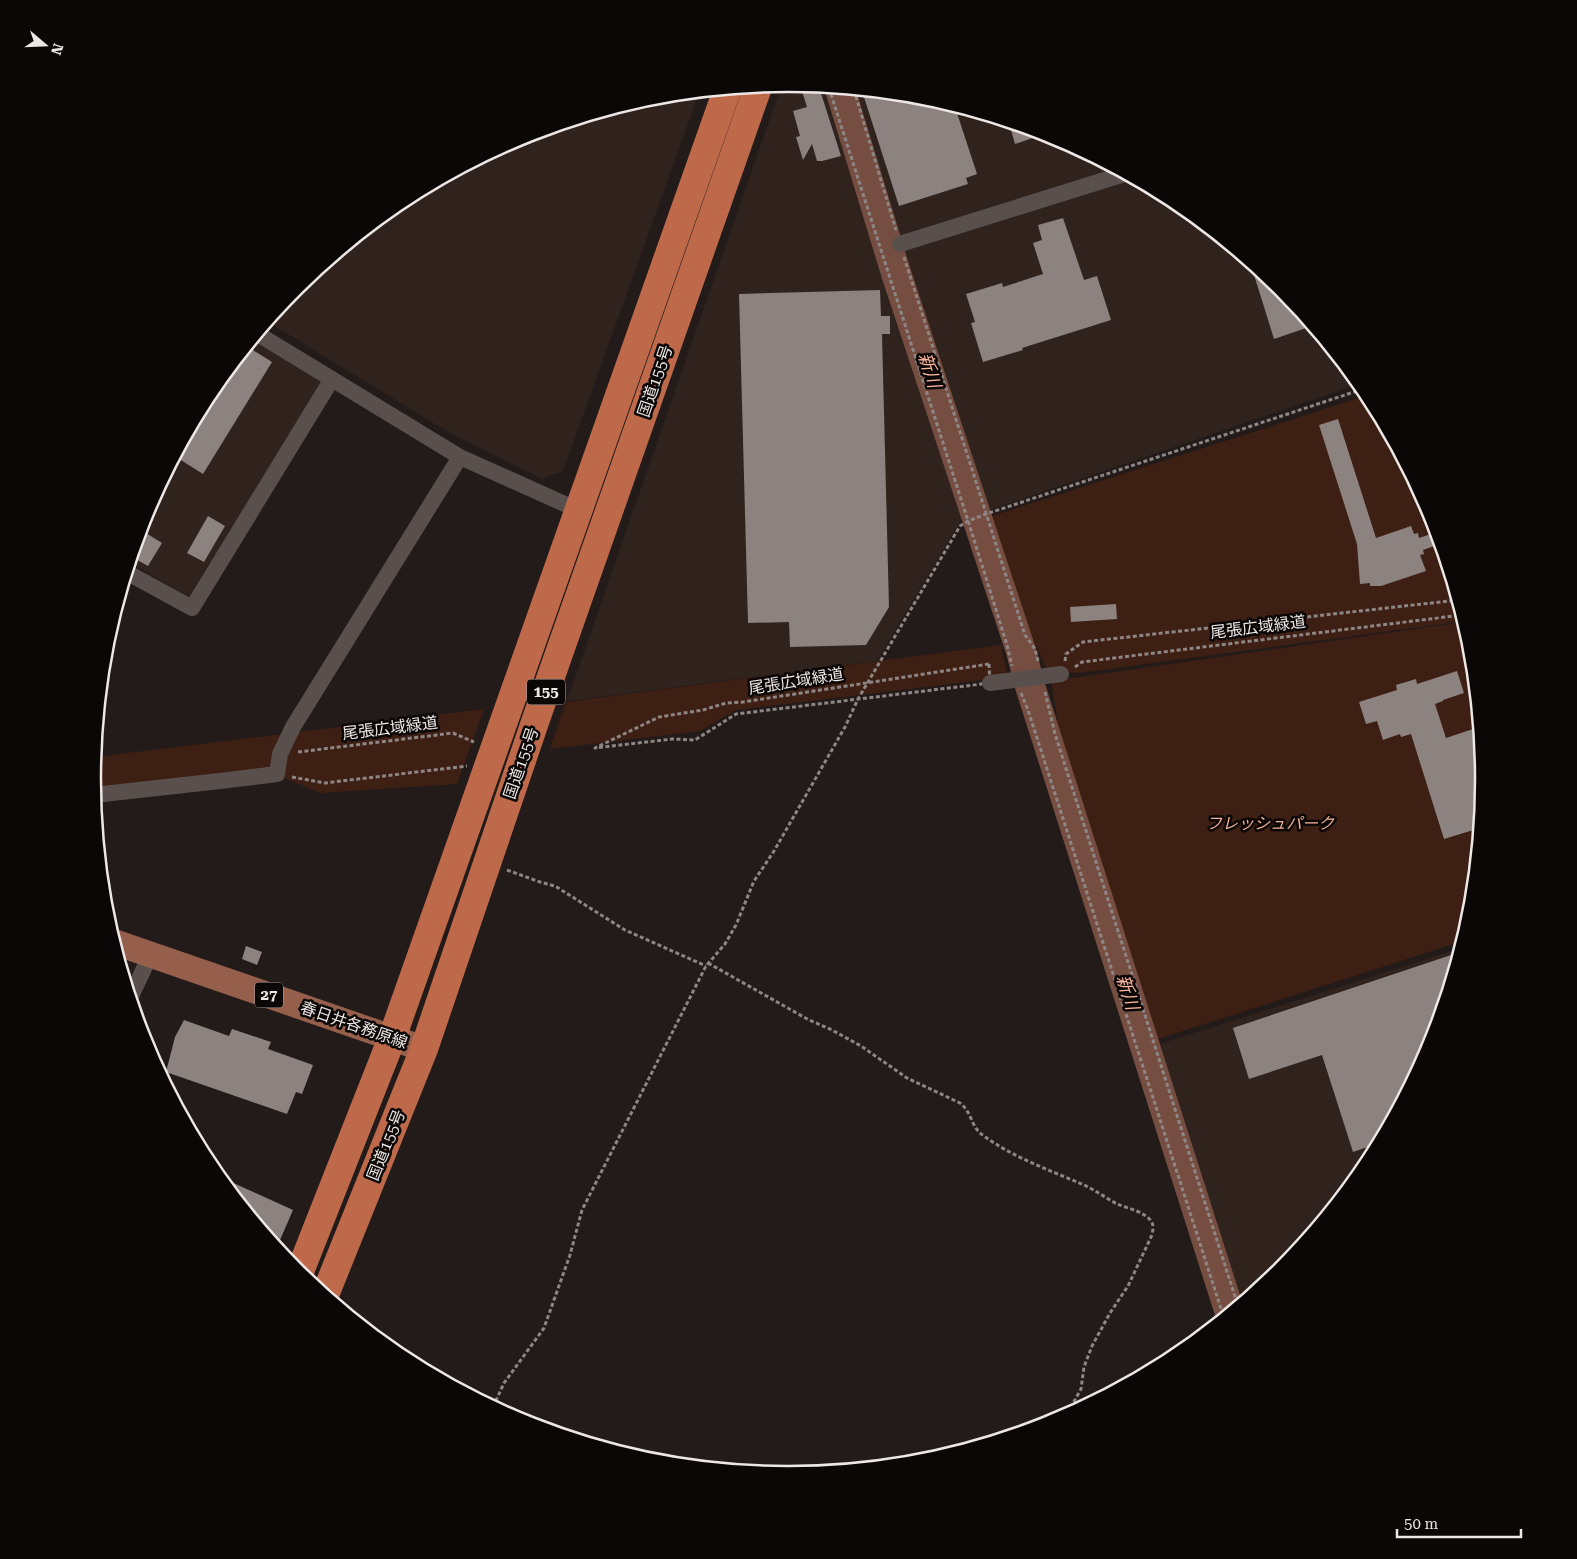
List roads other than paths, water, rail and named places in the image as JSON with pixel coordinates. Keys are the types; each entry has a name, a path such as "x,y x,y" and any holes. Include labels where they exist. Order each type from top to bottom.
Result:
{"highway":[{"name":"国道155号","path":"328,1288 424,1049 538,713 756,93"},
{"name":"国道155号","path":"303,1265 392,1038 725,96"}],"main road":[{"name":"春日井各務原線","path":"122,945 424,1049"}],"street":[{"path":"900,244 1116,176"},
{"path":"263,337 460,457 578,510"},
{"path":"133,576 192,608 332,379"},
{"path":"102,794 277,774 280,754 293,727 460,457"},
{"path":"990,683 1061,674"},
{"path":"135,989 151,954"}],"waterway":[{"name":"新川","path":"842,95 896,273 1021,651 1030,686 1228,1307"}],"park label":[{"name":"フレッシュパーク","path":"1270,823"}]}
